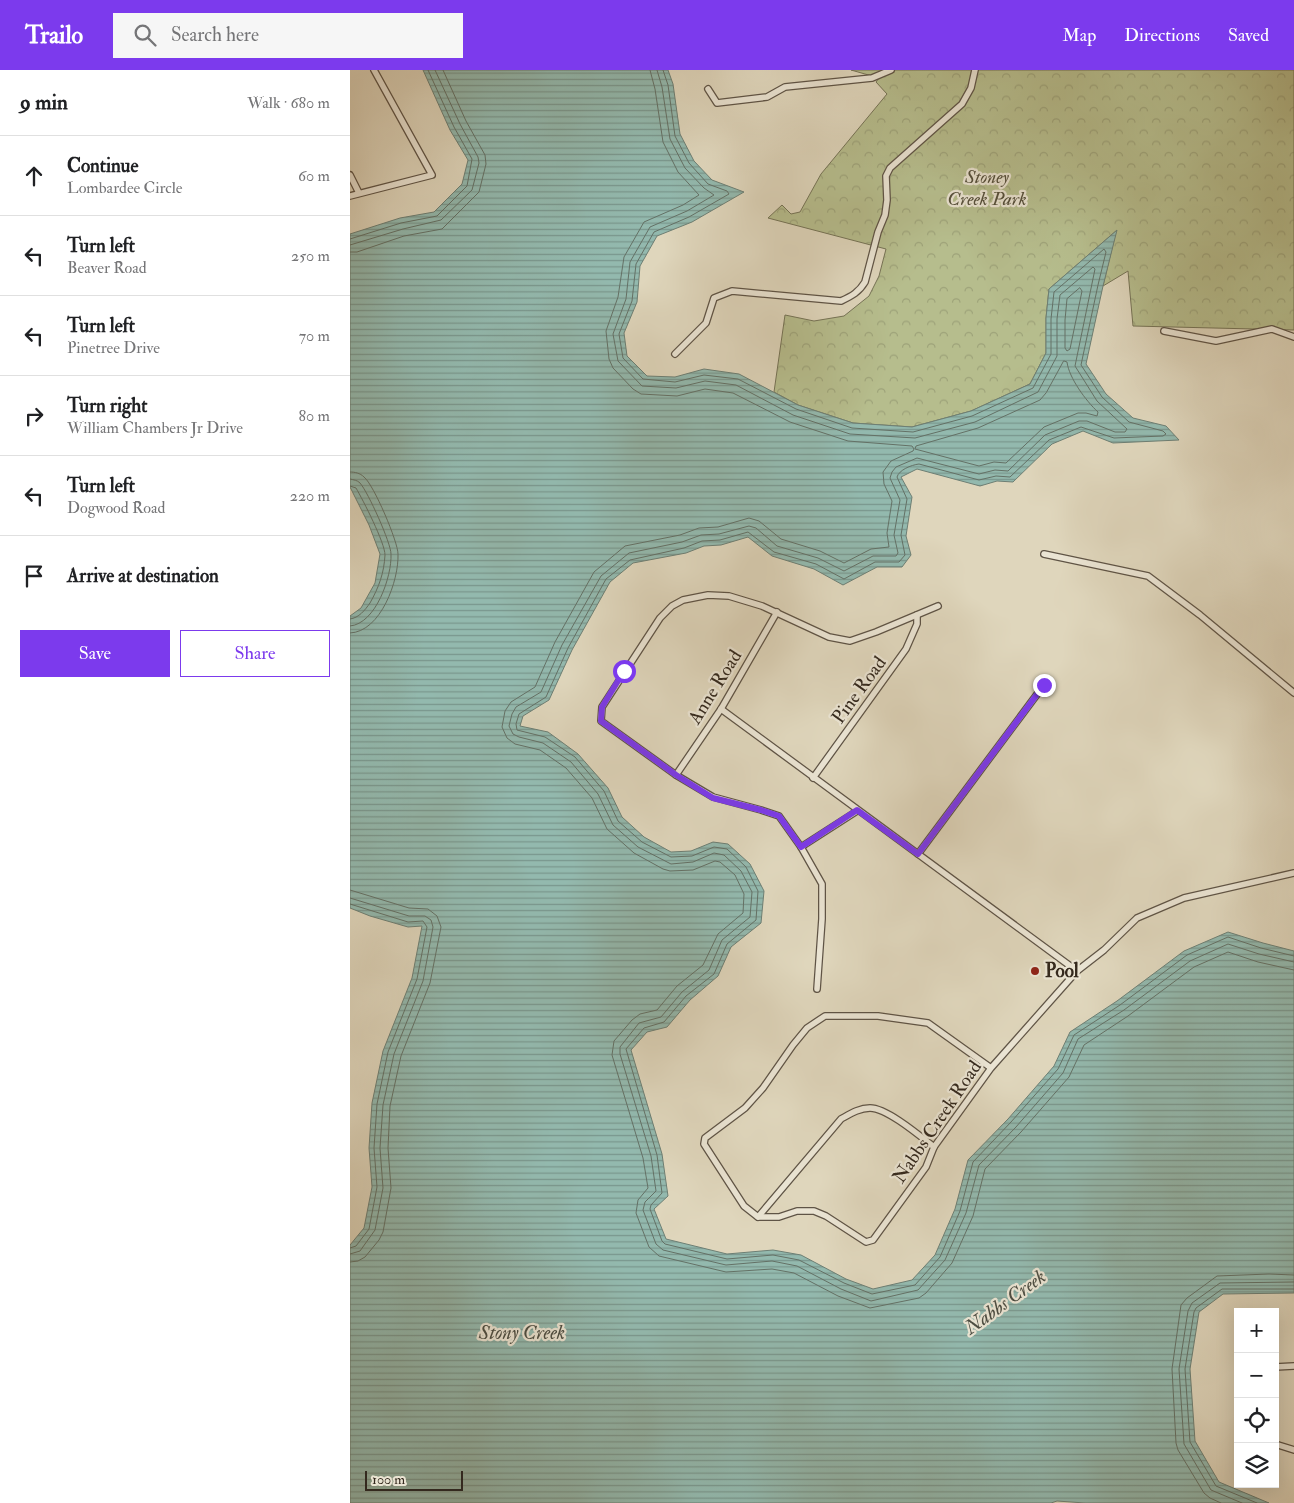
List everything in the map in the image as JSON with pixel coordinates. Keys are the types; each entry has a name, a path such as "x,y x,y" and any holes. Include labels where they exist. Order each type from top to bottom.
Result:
{"street":[{"path":"350,196 432,175 374,70"},
{"path":"708,88 718,103 767,97 785,87 872,78 891,70"},
{"path":"675,354 706,323 714,298 732,291 841,300 854,295 861,289 869,270 878,232 885,215 887,200 886,176 890,168 962,104 971,88 975,70"},
{"path":"350,175 359,193"},
{"path":"1164,331 1216,341 1272,329 1294,337"},
{"path":"1044,554 1148,576 1200,615 1294,693"},
{"path":"816,989 822,919 822,884 801,847 779,816 713,798 676,775 601,721 602,707 660,618 672,606 683,600 708,595 729,596 777,612 829,637 850,641 938,606"},
{"name":"Anne Road","path":"676,775 721,709 777,612"},
{"name":"Pine Road","path":"813,778 906,649 917,624 917,614"},
{"path":"918,854 1044,685"},
{"path":"721,709 1077,971"},
{"path":"801,847 857,810"},
{"name":"Nabbs Creek Road","path":"758,1217 779,1217 796,1211 814,1211 826,1216 866,1242 873,1240 926,1167 934,1147 991,1068 1077,971 1104,950 1137,918 1184,898 1294,873"},
{"path":"934,1147 890,1115 871,1108 856,1110 841,1120 758,1217 744,1206 704,1144 705,1138 745,1108 764,1088 807,1028 825,1016 878,1016 928,1023 991,1068"},
{"path":"1279,1367 1294,1366"},
{"path":"1279,1445 1294,1450"}],"green space":[{"name":"Stoney Creek Park","path":"851,70 1294,70 1294,330 1133,326 1128,271 1103,286 1116,231 1049,289 1046,318 1046,353 1030,384 971,411 912,427 853,423 798,405 774,392 785,315 814,321 844,316 869,296 879,276 886,249 768,218 782,205 791,214 800,212 821,174 887,94 876,82 879,78"}],"water":[{"name":"Stony Creek","path":"423,70 668,70 673,84 680,134 694,161 712,180 744,192 692,222 657,236 640,266 637,302 624,333 627,356 647,376 675,377 704,369 739,374 798,405 853,423 912,427 971,411 1030,384 1046,353 1046,318 1049,289 1117,230 1086,364 1106,394 1133,418 1166,426 1179,440 1113,443 1083,431 1052,444 1013,482 997,481 980,486 917,469 901,477 912,497 906,536 911,555 902,567 877,567 843,585 814,569 772,556 748,537 721,545 704,546 686,553 633,563 610,582 572,650 549,700 523,716 520,726 548,732 578,754 608,788 622,817 644,837 671,852 691,851 713,842 728,844 750,864 764,891 761,923 731,947 718,976 690,1000 667,1027 647,1032 631,1050 662,1154 668,1196 654,1209 666,1239 727,1254 773,1250 801,1255 846,1279 873,1289 912,1280 935,1255 955,1209 968,1160 1008,1119 1054,1066 1070,1032 1117,1001 1184,951 1228,932 1294,951 1294,1293 1223,1294 1199,1312 1190,1369 1195,1441 1219,1482 1269,1503 1085,1503 1057,1501 1051,1503 350,1503 350,1245 364,1228 372,1187 369,1148 372,1103 383,1051 412,978 422,926 408,927 350,908 350,616 361,608 375,583 380,554 369,525 350,487 350,234 400,218 434,212 462,184 468,160 450,130"}],"place":[{"name":"Pool","path":"1035,971"}],"route":[{"path":"624,671 602,707 601,721 676,775 713,798 779,816 801,847 857,810 918,854 1044,685"}],"water label":[{"name":"Nabbs Creek","path":"1005,1302"}]}
